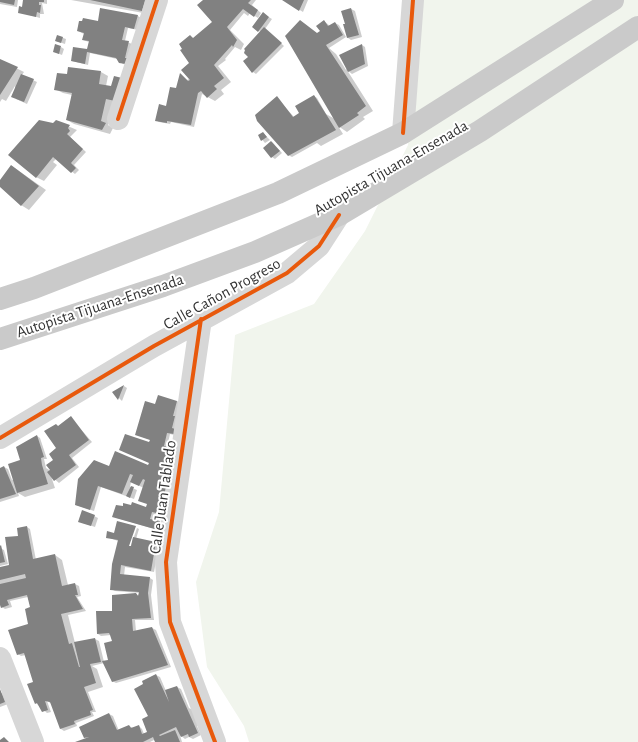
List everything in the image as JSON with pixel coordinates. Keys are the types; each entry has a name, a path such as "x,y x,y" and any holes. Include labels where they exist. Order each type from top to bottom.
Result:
{"main road":[{"name":"Autopista Tijuana-Ensenada","path":"0,299 34,288 278,192 403,133 613,0"},
{"name":"Autopista Tijuana-Ensenada","path":"0,339 163,286 255,252 339,215 480,131 638,27"}],"street":[{"path":"118,119 157,0"},
{"path":"403,133 413,0"},
{"name":"Calle Cañon Progreso","path":"0,438 201,319 287,273 319,246 339,215"},
{"name":"Calle Juan Tablado","path":"201,319 166,562 170,622 215,742"},
{"path":"0,658 33,742"}],"shaded area":[{"path":"423,0 638,0 638,742 249,742 244,726 207,667 196,582 219,512 235,335 314,304 365,231 408,145"}],"building":[{"path":"0,0 15,0 14,5 0,2"},
{"path":"23,0 44,0 44,2 39,2 39,5 41,5 40,13 37,12 36,17 18,13 19,6 22,7"},
{"path":"90,0 145,0 142,11"},
{"path":"203,0 251,0 248,3 258,10 254,17 243,9 227,27 237,40 233,47 232,45 214,65 224,78 214,86 217,89 207,98 201,91 198,93 191,125 167,121 167,123 155,121 159,104 166,106 170,87 176,88 180,73 188,81 190,80 181,70 189,63 180,50 182,49 179,44 190,35 193,38 212,22 197,5"},
{"path":"282,0 304,0 299,11"},
{"path":"100,8 138,15 134,29 125,27 122,40 129,41 125,58 128,58 126,64 119,63 116,58 87,52 85,64 71,61 73,47 87,49 89,41 82,40 84,33 77,31 79,21 82,21 83,18 98,21"},
{"path":"351,8 359,35 347,38 341,11"},
{"path":"263,12 269,17 258,32 252,27"},
{"path":"300,20 317,33 320,31 316,26 324,20 328,26 335,22 343,35 326,45 366,106 357,113 359,115 339,128 285,36"},
{"path":"264,27 282,43 252,73 243,61 248,57 244,53 244,49"},
{"path":"57,35 63,37 61,43 55,41"},
{"path":"55,44 61,46 59,54 53,52"},
{"path":"362,44 365,64 348,72 339,55"},
{"path":"0,59 18,67 0,95"},
{"path":"68,67 101,71 99,84 111,86 114,76 122,78 115,101 106,99 101,121 106,123 102,130 66,120 72,93 54,90 57,73 67,74"},
{"path":"21,74 34,79 24,102 11,97"},
{"path":"314,95 336,130 288,156 257,121 255,115 277,96 293,117 299,113 295,106"},
{"path":"39,120 53,123 56,120 70,125 68,128 70,131 67,134 83,149 71,163 76,168 71,173 53,157 36,178 8,155"},
{"path":"263,132 267,137 261,141 258,135"},
{"path":"271,141 280,151 271,158 263,148"},
{"path":"11,165 39,186 21,206 0,187 0,180"},
{"path":"124,385 118,400 112,392"},
{"path":"158,395 177,401 173,416 175,416 172,428 175,429 174,434 167,433 164,446 174,449 161,514 152,512 150,519 160,521 158,530 112,517 116,505 123,506 123,503 131,505 132,502 146,507 147,504 138,501 145,480 143,479 139,486 130,482 133,475 130,474 122,494 98,486 90,510 75,505 78,479 94,460 109,466 115,451 148,465 149,463 119,450 125,434 149,442 150,440 135,435 145,401 155,404"},
{"path":"71,416 89,440 69,455 76,465 54,481 47,472 50,470 46,465 53,460 49,454 56,448 44,431 56,424 58,426"},
{"path":"37,435 44,457 41,458 42,465 48,484 17,493 8,464 20,460 16,447"},
{"path":"4,466 16,494 0,499 0,468"},
{"path":"131,486 134,487 130,498 126,496"},
{"path":"82,510 95,515 91,526 78,522"},
{"path":"117,521 136,526 129,546 131,546 133,537 156,542 151,571 121,565 120,574 150,577 148,593 151,618 132,619 133,631 152,627 168,665 112,682 102,661 108,660 104,643 112,641 109,633 97,634 96,611 112,611 112,595 136,593 138,596 139,592 110,590 112,564 118,540 106,538 107,531 114,533"},
{"path":"27,526 33,559 55,554 62,586 75,583 78,595 75,595 83,609 61,614 69,644 72,643 79,667 74,642 95,638 101,662 90,664 96,683 84,687 93,710 90,711 91,715 74,721 75,724 60,729 50,702 45,701 48,710 42,712 37,703 35,704 27,684 33,682 24,653 17,655 8,630 28,624 25,609 30,607 27,595 7,600 9,605 1,608 0,605 0,584 26,578 25,574 0,580 0,567 9,565 5,537 18,536 17,528"},
{"path":"1,545 5,562 0,563 0,546"},
{"path":"156,674 169,702 165,690 177,686 198,733 189,737 188,734 181,737 176,727 159,735 160,736 175,730 180,742 155,742 153,737 143,742 75,742 89,737 84,738 79,727 109,713 117,730 129,725 131,728 139,725 142,734 147,732 142,719 148,716 134,689 143,684 142,681"},
{"path":"0,689 5,702 0,704"},
{"path":"4,737 9,742 0,742 0,740"}],"cycle path":[{"path":"118,119 157,0"},
{"path":"403,133 413,0"},
{"path":"0,438 154,346 287,273 319,246 339,215"},
{"path":"201,319 166,562 170,622 215,742"}]}
